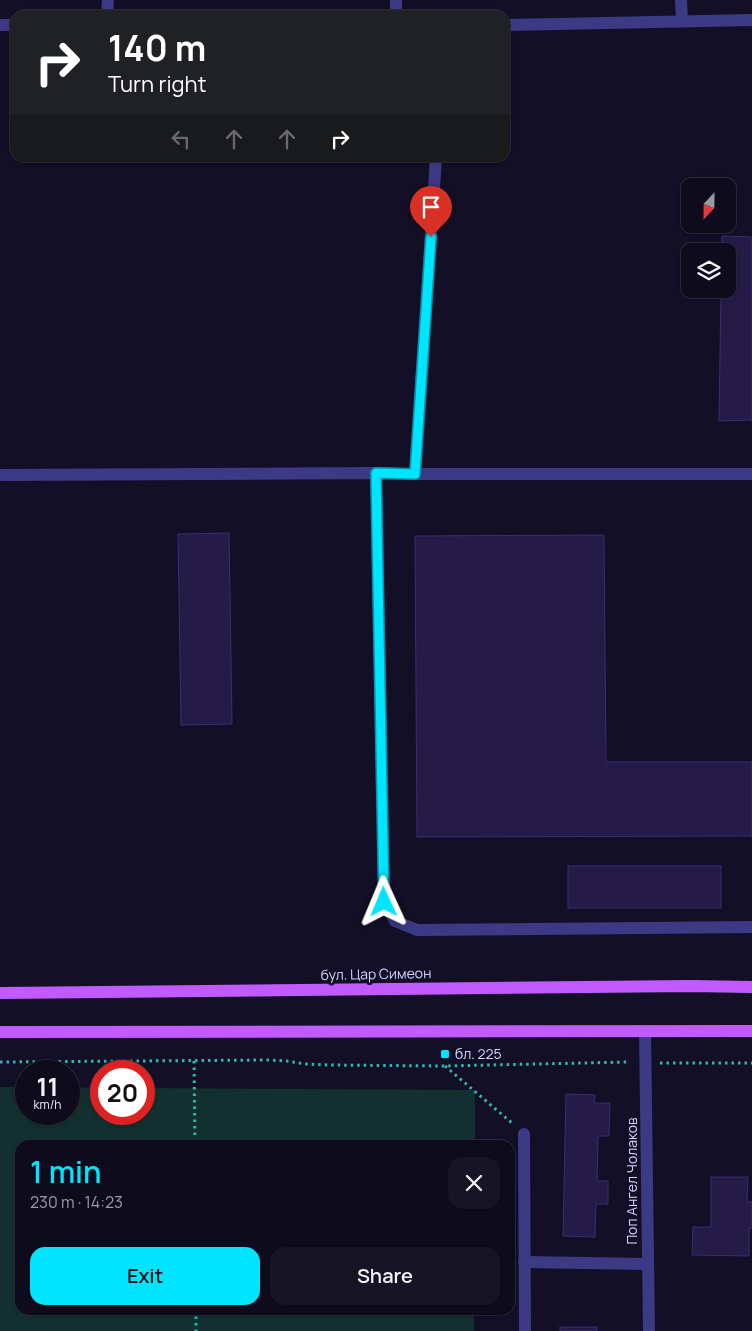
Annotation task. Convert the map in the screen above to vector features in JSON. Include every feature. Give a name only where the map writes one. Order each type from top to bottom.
[{"type":"main road","name":"бул. Цар Симеон","points":[[0,993],[752,987]]},
{"type":"main road","points":[[0,1032],[752,1031]]},
{"type":"street","points":[[681,0],[682,21]]},
{"type":"street","points":[[510,25],[752,20]]},
{"type":"street","points":[[415,474],[436,162]]},
{"type":"street","points":[[376,473],[384,902],[395,921],[417,930],[752,927]]},
{"type":"street","points":[[0,475],[752,474]]},
{"type":"street","name":"Поп Ангел Чолаков","points":[[645,1031],[649,1331]]},
{"type":"street","points":[[524,1134],[525,1331]]},
{"type":"street","points":[[524,1262],[647,1264]]},
{"type":"path","points":[[0,1062],[268,1060],[321,1064],[444,1066],[623,1061]]},
{"type":"path","points":[[194,1061],[195,1140]]},
{"type":"path","points":[[671,1064],[752,1063]]},
{"type":"path","points":[[444,1066],[524,1134]]},
{"type":"path","points":[[196,1315],[196,1331]]},
{"type":"green space","points":[[0,1087],[15,1087],[15,1125],[80,1125],[80,1087],[90,1088],[90,1125],[155,1125],[155,1088],[475,1090],[475,1140],[15,1140],[15,1315],[474,1315],[474,1331],[0,1331]]},
{"type":"building","points":[[722,236],[752,237],[752,420],[719,421],[721,298],[736,298],[736,243],[722,243]]},
{"type":"building","points":[[229,533],[232,724],[181,725],[178,534]]},
{"type":"building","points":[[604,535],[606,762],[752,762],[752,836],[417,837],[415,536]]},
{"type":"building","points":[[568,866],[721,866],[721,908],[568,908]]},
{"type":"building","points":[[566,1094],[595,1095],[594,1103],[610,1103],[609,1136],[598,1136],[597,1181],[608,1181],[608,1204],[596,1204],[595,1237],[563,1236]]},
{"type":"building","points":[[711,1177],[748,1177],[747,1202],[752,1202],[752,1228],[749,1228],[749,1256],[692,1255],[693,1227],[711,1227]]},
{"type":"building","points":[[560,1327],[597,1327],[597,1331],[560,1331]]},
{"type":"place","name":"бл. 225","points":[[445,1054]]},
{"type":"route","points":[[384,902],[376,473],[415,474],[431,237]]}]
